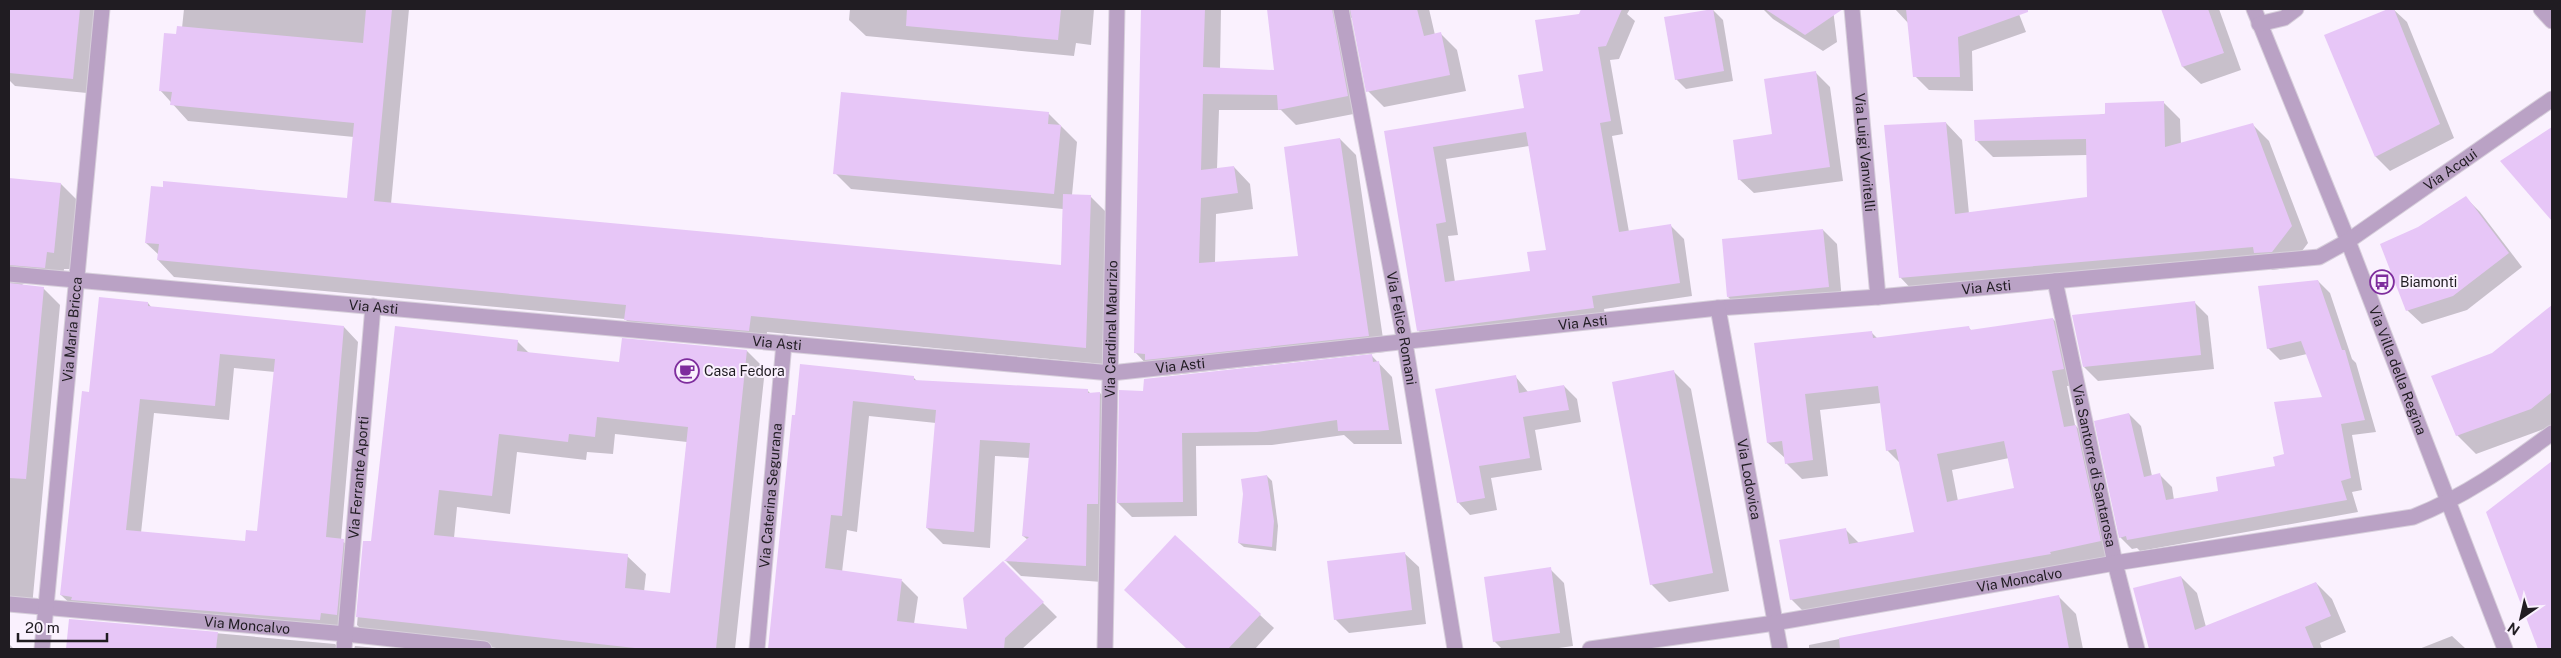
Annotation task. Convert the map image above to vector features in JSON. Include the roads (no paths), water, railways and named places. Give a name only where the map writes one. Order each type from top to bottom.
[{"type":"street","name":"Via Maria Bricca","points":[[42,649],[102,9]]},
{"type":"street","name":"Via Cardinal Maurizio","points":[[1105,649],[1117,9]]},
{"type":"street","name":"Via Felice Romani","points":[[1341,9],[1405,343],[1455,649]]},
{"type":"street","name":"Via Luigi Vanvitelli","points":[[1852,9],[1878,297]]},
{"type":"street","name":"Via Villa della Regina","points":[[2254,9],[2348,241],[2505,649]]},
{"type":"street","points":[[2260,24],[2284,18],[2296,9]]},
{"type":"street","points":[[2541,9],[2552,21]]},
{"type":"street","name":"Via Acqui","points":[[2348,241],[2552,99]]},
{"type":"street","name":"Via Asti","points":[[9,274],[1111,373],[1718,308],[1878,297],[2319,256],[2348,241]]},
{"type":"street","name":"Via Santorre di Santarosa","points":[[2055,281],[2115,563],[2137,649]]},
{"type":"street","name":"Via Ferrante Aporti","points":[[344,649],[373,306]]},
{"type":"street","name":"Via Lodovica","points":[[1718,308],[1780,649]]},
{"type":"street","name":"Via Caterina Segurana","points":[[757,649],[784,344]]},
{"type":"street","name":"Via Moncalvo","points":[[1590,649],[1775,623],[2115,563],[2413,517],[2448,504],[2485,482],[2552,434]]},
{"type":"street","name":"Via Moncalvo","points":[[9,604],[346,634],[484,649]]},
{"type":"place","name":"Biamonti","points":[[2382,282]]},
{"type":"place","name":"Casa Fedora","points":[[687,371]]}]
